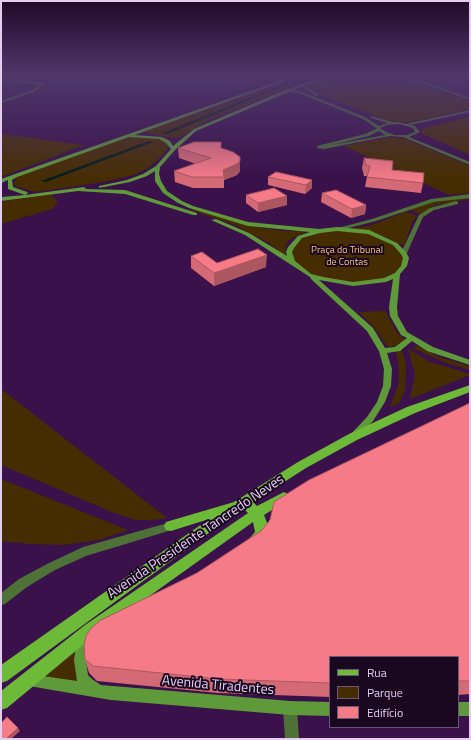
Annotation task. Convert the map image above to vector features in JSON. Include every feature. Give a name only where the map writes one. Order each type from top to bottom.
[{"type":"main road","points":[[1,181],[199,111]]},
{"type":"main road","points":[[1,199],[80,190],[128,181],[145,175],[158,166],[173,149],[195,130],[240,111]]},
{"type":"main road","points":[[120,138],[136,136],[160,138],[168,142],[173,149]]},
{"type":"main road","points":[[158,166],[158,181],[165,192],[191,207],[248,224],[319,231]]},
{"type":"main road","points":[[15,176],[10,180],[10,188],[20,192],[38,194]]},
{"type":"main road","points":[[80,190],[125,192],[185,210],[239,229],[292,262],[309,275],[370,330],[384,351],[388,369],[387,386],[381,402],[370,419],[353,437]]},
{"type":"main road","points":[[185,210],[191,207]]},
{"type":"main road","points":[[292,262],[289,252],[295,241],[308,234],[319,231],[338,229],[358,230],[377,235],[395,244],[404,253],[405,262],[397,274],[392,307],[394,316],[401,330],[411,339],[446,356],[470,363]]},
{"type":"main road","points":[[309,275],[327,281],[353,284],[386,280],[397,274]]},
{"type":"main road","points":[[384,351],[397,349],[411,339]]},
{"type":"main road","name":"Avenida Presidente Tancredo Neves","points":[[1,675],[61,630],[243,502],[302,465],[353,437],[411,410],[470,388]]},
{"type":"main road","name":"Avenida Presidente Tancredo Neves","points":[[1,702],[90,630],[257,514],[292,493]]},
{"type":"main road","points":[[171,526],[243,502],[257,514],[262,528],[261,534],[254,541],[240,549]]},
{"type":"main road","points":[[102,692],[87,684],[82,678],[80,660],[82,646],[90,630],[123,617],[172,589]]},
{"type":"main road","name":"Avenida Tiradentes","points":[[27,680],[102,692],[290,708],[329,709]]},
{"type":"main road","points":[[459,709],[470,709]]},
{"type":"street","points":[[345,111],[364,118],[389,135]]},
{"type":"street","points":[[355,111],[392,123],[405,124],[419,123],[470,111]]},
{"type":"street","points":[[401,136],[418,133],[470,114]]},
{"type":"street","points":[[392,123],[378,128],[367,135],[319,147],[324,148],[389,135],[401,136],[412,139],[470,164]]},
{"type":"street","points":[[405,124],[418,133]]},
{"type":"street","points":[[427,140],[470,159]]},
{"type":"street","points":[[338,229],[374,220],[433,200],[470,196]]},
{"type":"street","points":[[404,253],[421,216],[432,209],[444,205],[470,201]]},
{"type":"street","points":[[1,600],[28,580],[83,552],[171,526]]},
{"type":"street","points":[[290,708],[292,739]]},
{"type":"green space","points":[[205,111],[232,111],[209,120],[180,137],[173,138],[148,133],[146,131]]},
{"type":"green space","points":[[362,111],[463,111],[411,122],[399,122],[384,119]]},
{"type":"green space","points":[[470,117],[470,155],[421,133],[424,128]]},
{"type":"green space","points":[[1,134],[84,145],[1,177]]},
{"type":"green space","points":[[141,136],[157,138],[169,144],[164,154],[148,168],[134,175],[103,182],[36,192],[15,186],[14,183],[17,176],[122,138]]},
{"type":"green space","points":[[391,137],[406,139],[470,166],[470,193],[449,195],[344,146]]},
{"type":"green space","points":[[50,194],[58,202],[52,209],[1,224],[1,202]]},
{"type":"green space","points":[[470,197],[470,199],[436,205],[421,214],[410,210],[429,203]]},
{"type":"green space","points":[[193,209],[249,226],[283,231],[307,231],[289,240],[286,245],[285,256],[269,243],[235,225],[191,210]]},
{"type":"green space","name":"Praça do Tribunal de Contas","points":[[406,212],[417,216],[412,222],[404,246],[376,233],[359,230],[395,244],[406,258],[397,274],[391,277],[353,284],[309,275],[294,264],[291,247],[307,234],[369,226]]},
{"type":"green space","points":[[385,311],[398,334],[406,340],[399,346],[388,347],[372,325],[359,312]]},
{"type":"green space","points":[[418,346],[439,357],[470,366],[470,370],[446,363],[412,348]]},
{"type":"green space","points":[[408,349],[430,362],[470,375],[410,399],[415,374]]},
{"type":"green space","points":[[402,350],[406,366],[405,390],[399,403],[390,407],[399,383],[399,367],[396,352]]},
{"type":"green space","points":[[1,389],[167,518],[135,520],[112,512],[1,465]]},
{"type":"green space","points":[[1,479],[128,530],[99,540],[63,545],[1,541]]},
{"type":"green space","points":[[75,648],[78,681],[42,678]]},
{"type":"building","points":[[194,142],[221,142],[221,148],[233,152],[240,157],[240,161],[237,164],[223,170],[224,177],[192,177],[174,171],[211,158],[178,148]]},
{"type":"building","points":[[364,158],[393,161],[392,170],[424,173],[423,183],[367,177],[370,166],[366,165]]},
{"type":"building","points":[[276,172],[312,180],[306,185],[268,177]]},
{"type":"building","points":[[274,188],[287,196],[258,203],[246,195]]},
{"type":"building","points":[[336,190],[366,205],[352,209],[322,193]]},
{"type":"building","points":[[258,249],[267,255],[214,273],[191,256],[202,252],[217,263]]},
{"type":"building","points":[[470,403],[470,681],[459,681],[459,656],[329,656],[329,683],[218,679],[93,666],[85,659],[84,646],[86,636],[91,628],[101,620],[197,573],[261,531],[270,520],[274,502],[309,480]]},
{"type":"building","points":[[7,717],[18,728],[6,739],[1,739],[1,723]]},
{"type":"waterway","points":[[165,133],[221,111]]},
{"type":"waterway","points":[[44,181],[151,142]]}]
